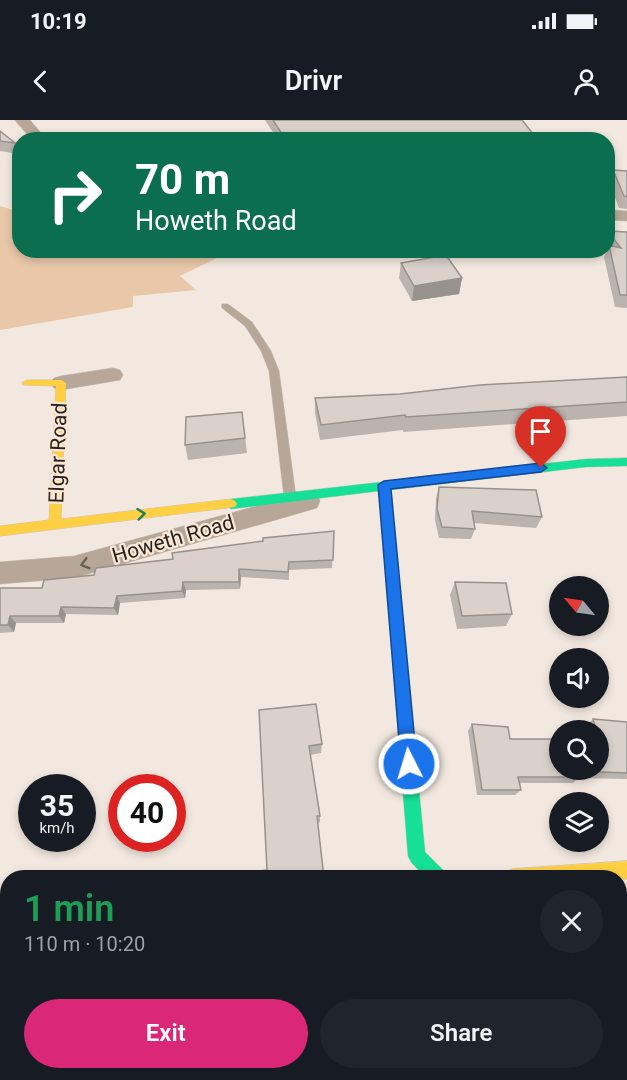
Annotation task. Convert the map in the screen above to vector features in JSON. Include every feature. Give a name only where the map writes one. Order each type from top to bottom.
[{"type":"street","points":[[22,120],[33,132]]},
{"type":"street","name":"Elgar Road","points":[[27,383],[61,383],[113,375]]},
{"type":"street","name":"Elgar Road","points":[[55,523],[61,383]]},
{"type":"street","name":"Howeth Road","points":[[0,531],[384,485],[586,463],[627,462]]},
{"type":"street","points":[[384,485],[417,856],[431,870]]},
{"type":"street","name":"Howeth Road","points":[[0,573],[74,567],[343,490]]},
{"type":"lane","points":[[225,306],[249,324],[266,351],[274,371],[290,497]]},
{"type":"shaded area","points":[[0,206],[12,210],[12,258],[217,258],[180,276],[196,290],[133,296],[133,307],[0,330]]},
{"type":"building","points":[[273,120],[522,120],[532,132],[281,132]]},
{"type":"building","points":[[0,131],[12,143],[0,141]]},
{"type":"building","points":[[615,170],[627,171],[627,197],[624,196]]},
{"type":"building","points":[[615,231],[627,232],[627,295],[620,295],[612,258],[615,258],[615,246],[621,248],[615,241]]},
{"type":"building","points":[[429,258],[448,258],[462,278],[414,286],[401,263]]},
{"type":"building","points":[[627,377],[627,402],[406,417],[405,415],[321,425],[315,398],[400,394],[480,385]]},
{"type":"building","points":[[242,412],[245,438],[185,445],[186,417]]},
{"type":"building","points":[[439,487],[536,490],[542,517],[472,511],[475,529],[442,527],[437,509]]},
{"type":"building","points":[[334,531],[333,560],[289,562],[288,572],[239,569],[239,582],[183,582],[182,591],[117,596],[114,608],[61,607],[59,616],[10,616],[8,625],[0,625],[0,588],[42,588],[44,580],[94,575],[96,568],[173,559],[172,553],[263,541],[263,538]]},
{"type":"building","points":[[455,582],[506,583],[512,614],[462,616]]},
{"type":"building","points":[[316,704],[322,744],[309,746],[320,816],[317,816],[323,870],[267,870],[259,710]]},
{"type":"building","points":[[609,720],[627,722],[627,773],[609,772]]},
{"type":"building","points":[[472,724],[508,727],[510,739],[549,739],[549,777],[518,777],[521,790],[482,790]]},
{"type":"traffic: fast","points":[[231,504],[586,463],[627,462]]},
{"type":"traffic: fast","points":[[384,485],[417,856],[431,870]]},
{"type":"traffic: slow","points":[[27,383],[61,383],[55,523]]},
{"type":"traffic: slow","points":[[0,531],[231,504]]},
{"type":"route","points":[[409,764],[384,485],[541,468]]}]
